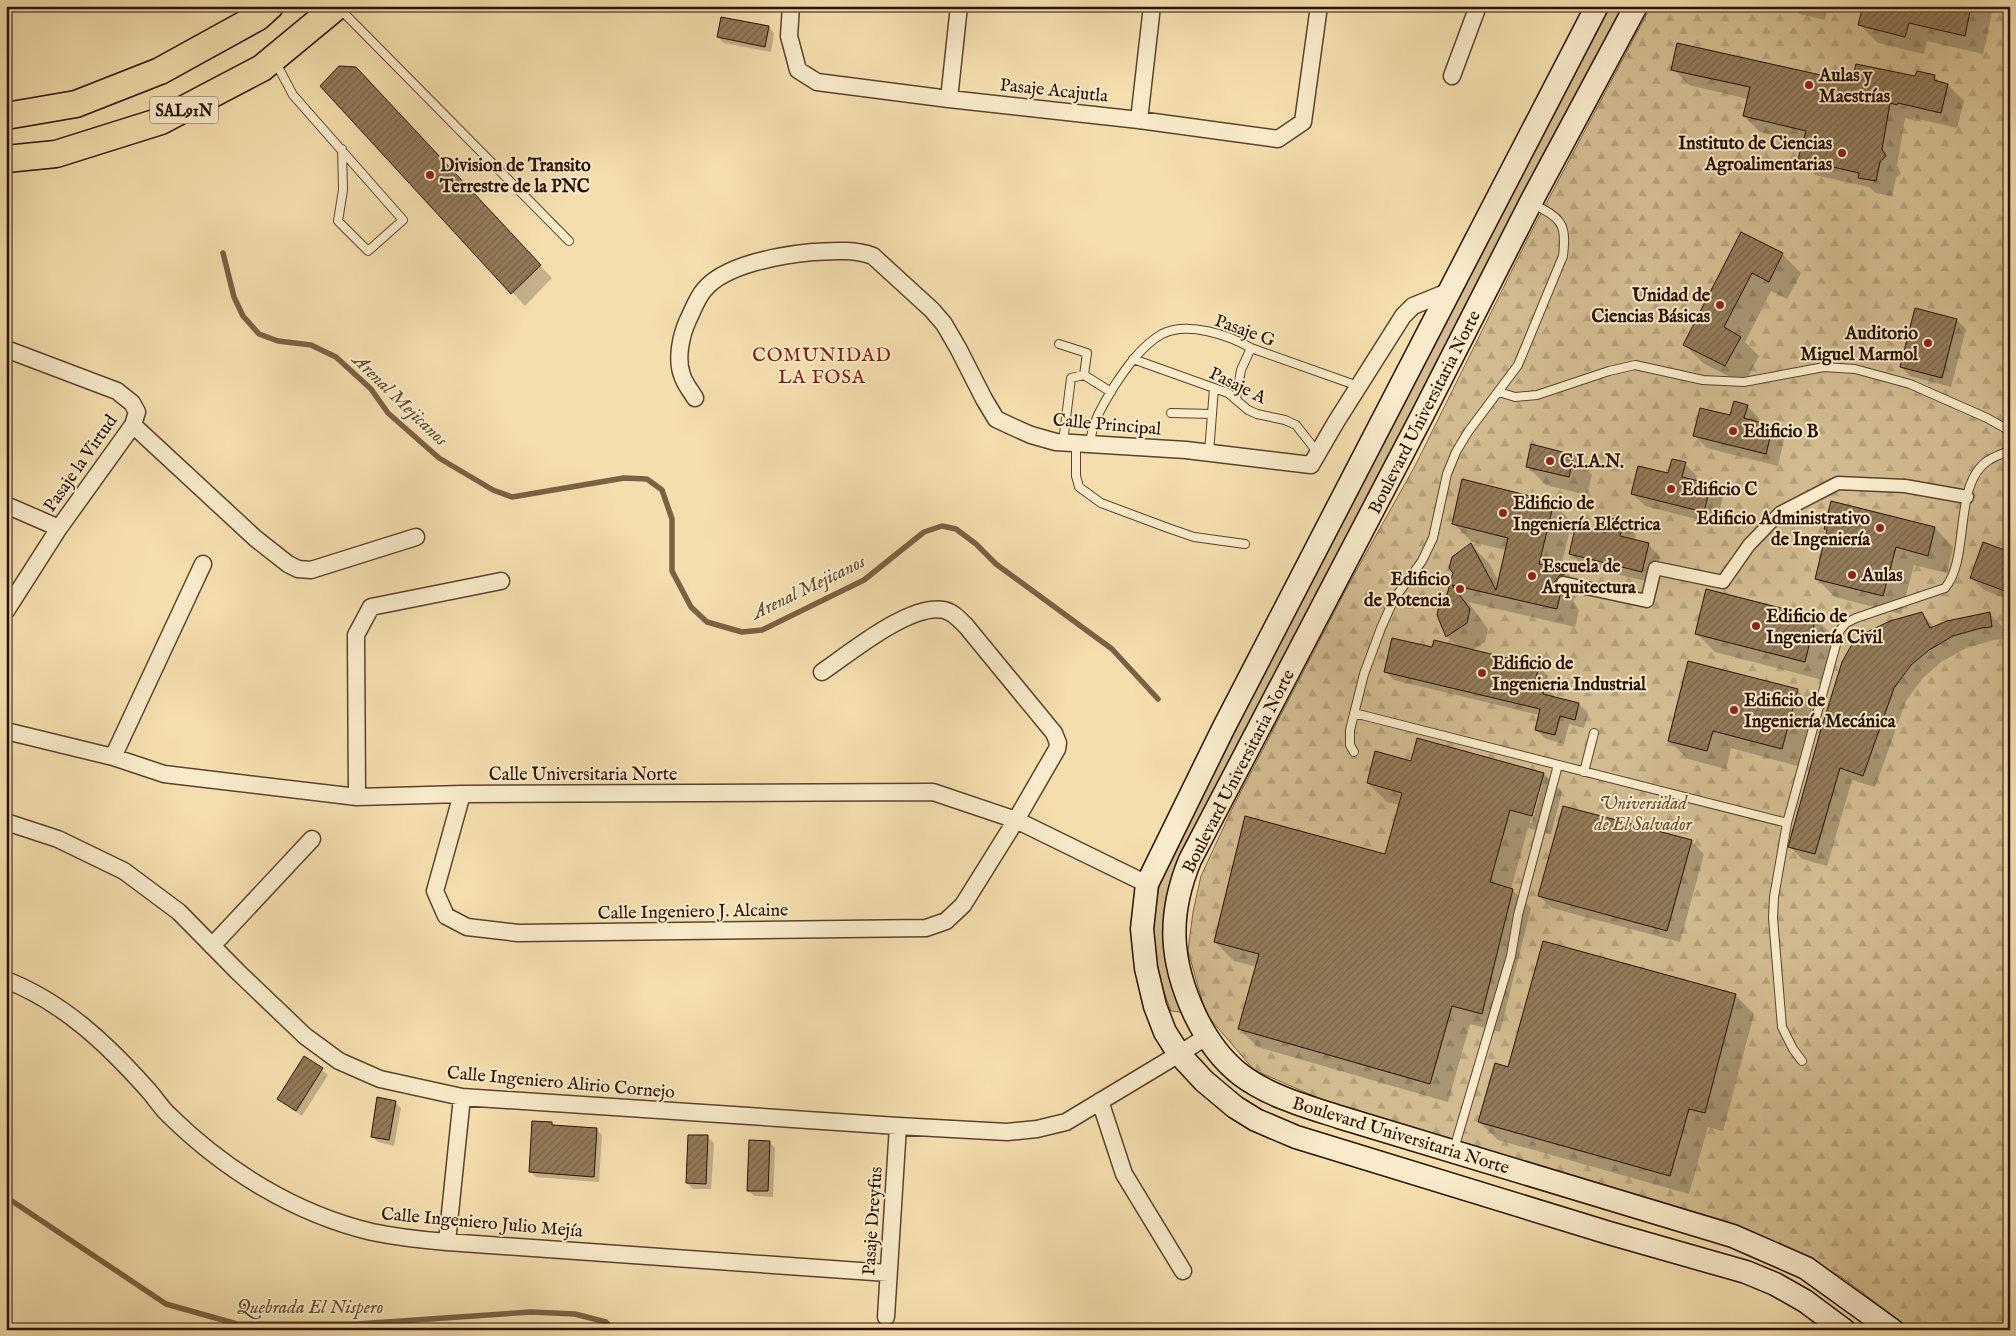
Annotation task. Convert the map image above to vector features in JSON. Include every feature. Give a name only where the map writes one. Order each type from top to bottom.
[{"type":"main road","name":"SAL91N","points":[[6,116],[76,104],[160,71],[258,17],[270,6]]},
{"type":"main road","name":"SAL91N","points":[[6,159],[56,154],[161,121],[262,68],[337,6]]},
{"type":"main road","name":"Boulevard Universitaria Norte","points":[[1597,6],[1223,728],[1147,884],[1142,929],[1146,968],[1155,1006],[1165,1032],[1179,1054],[1204,1081],[1235,1107],[1256,1120],[1296,1137],[1609,1233],[1746,1272],[1775,1284],[1804,1301],[1844,1330]]},
{"type":"main road","name":"Boulevard Universitaria Norte","points":[[1636,6],[1531,202],[1199,842],[1180,883],[1174,919],[1176,962],[1188,999],[1206,1037],[1231,1067],[1248,1080],[1275,1094],[1339,1117],[1733,1236],[1806,1268],[1892,1330]]},
{"type":"street","name":"Pasaje Acajutla","points":[[790,6],[789,36],[798,70],[817,82],[948,99],[1139,120],[1278,139],[1303,122],[1319,6]]},
{"type":"street","points":[[948,99],[960,6]]},
{"type":"street","points":[[1139,120],[1152,6]]},
{"type":"street","points":[[1452,76],[1478,6]]},
{"type":"street","name":"Calle Principal","points":[[695,398],[682,376],[679,359],[684,328],[705,289],[726,274],[746,265],[786,254],[835,250],[865,253],[873,256],[932,310],[944,324],[996,419],[1031,435],[1076,443],[1209,453],[1312,466],[1358,386],[1403,316],[1413,306],[1450,291]]},
{"type":"street","name":"Pasaje la Virtud","points":[[6,349],[117,391],[132,403],[137,412],[132,425],[59,528],[6,611]]},
{"type":"street","points":[[132,425],[255,538],[298,569],[311,570],[416,537]]},
{"type":"street","points":[[1563,583],[1647,601],[1655,568],[1723,582],[1749,545],[1780,512],[1838,483],[1905,486],[1966,497]]},
{"type":"street","points":[[6,505],[59,528]]},
{"type":"street","points":[[113,757],[203,564]]},
{"type":"street","points":[[356,797],[356,635],[371,607],[501,581]]},
{"type":"street","name":"Calle Ingeniero J. Alcaine","points":[[462,794],[435,891],[446,916],[467,927],[518,933],[926,928],[946,921],[963,905],[1016,820],[1057,749],[1058,743],[1054,733],[966,626],[953,613],[943,610],[924,610],[902,618],[822,672]]},
{"type":"street","name":"Calle Universitaria Norte","points":[[6,731],[113,757],[164,774],[356,797],[462,794],[933,792],[1016,820],[1147,884]]},
{"type":"street","name":"Calle Ingeniero Alirio Cornejo","points":[[6,822],[58,839],[124,871],[180,912],[212,946],[305,1036],[339,1061],[380,1079],[462,1097],[1007,1132],[1036,1129],[1066,1122],[1206,1037]]},
{"type":"street","points":[[212,946],[312,839]]},
{"type":"street","name":"Calle Ingeniero Julio Mejía","points":[[6,980],[40,996],[86,1028],[149,1091],[169,1116],[211,1154],[236,1171],[308,1211],[345,1224],[389,1236],[447,1242],[888,1273]]},
{"type":"street","points":[[447,1242],[462,1097]]},
{"type":"street","points":[[1100,1101],[1124,1174],[1183,1271]]},
{"type":"street","name":"Pasaje Dreyfus","points":[[886,1318],[898,1126]]},
{"type":"lane","points":[[337,6],[569,241]]},
{"type":"lane","points":[[274,58],[293,95],[342,149],[403,220],[368,251],[338,221],[343,190],[342,149]]},
{"type":"lane","points":[[1354,752],[1350,744],[1350,730],[1364,674],[1381,628],[1394,599],[1422,561],[1433,538],[1447,474],[1468,432],[1518,365],[1563,256],[1565,238],[1562,224],[1552,214],[1531,202]]},
{"type":"lane","name":"Pasaje G","points":[[1076,443],[1091,432],[1097,412],[1138,352],[1162,334],[1174,330],[1213,332],[1251,348],[1358,386]]},
{"type":"lane","points":[[1059,344],[1087,353],[1084,375]]},
{"type":"lane","points":[[1236,399],[1241,370],[1251,348]]},
{"type":"lane","name":"Pasaje A","points":[[1133,359],[1228,393],[1248,410],[1296,425],[1318,454]]},
{"type":"lane","points":[[1499,392],[1515,397],[1536,395],[1609,371],[1635,365],[1703,380],[1744,382],[1824,367],[1855,369],[1910,384],[1982,416],[2010,431]]},
{"type":"lane","points":[[1111,392],[1084,375],[1071,378],[1076,443],[1076,476],[1079,487],[1100,503],[1194,536],[1244,544]]},
{"type":"lane","points":[[1209,453],[1214,388]]},
{"type":"lane","points":[[1172,413],[1212,414]]},
{"type":"lane","points":[[1802,1061],[1793,1049],[1782,1027],[1773,918],[1774,897],[1788,824],[1840,630],[1846,623],[1856,618],[1945,588],[1955,572],[1966,497],[1976,473],[1987,461],[2010,450]]},
{"type":"lane","points":[[1354,713],[1788,824]]},
{"type":"lane","points":[[1584,772],[1594,733]]},
{"type":"lane","points":[[1453,1152],[1511,956],[1518,915],[1558,765]]},
{"type":"green space","points":[[1608,6],[1624,6],[1183,858],[1184,1009],[1180,1012],[1171,1011],[1158,972],[1153,936],[1156,901],[1167,861]]},
{"type":"green space","name":"Universidad de El Salvador","points":[[1651,6],[2010,6],[2010,1330],[1912,1330],[1840,1276],[1722,1220],[1332,1104],[1254,1070],[1206,1014],[1188,951],[1193,912],[1201,876],[1233,807],[1351,580],[1415,466],[1529,236]]},
{"type":"building","points":[[1863,6],[1971,6],[1965,36],[1909,23],[1905,37],[1858,25]]},
{"type":"building","points":[[721,17],[769,26],[765,47],[717,37]]},
{"type":"building","points":[[1677,43],[1852,82],[1856,64],[1915,76],[1917,71],[1935,75],[1934,80],[1948,84],[1941,113],[1898,103],[1897,105],[1890,103],[1882,149],[1886,156],[1880,162],[1876,181],[1858,178],[1859,173],[1798,159],[1806,131],[1743,116],[1750,87],[1671,70]]},
{"type":"building","name":"Division de Transito Terrestre de la PNC","points":[[339,66],[356,67],[541,265],[511,294],[320,86]]},
{"type":"building","name":"Unidad de Ciencias Básicas","points":[[1741,232],[1783,253],[1769,282],[1752,273],[1724,327],[1741,337],[1725,366],[1683,345]]},
{"type":"building","name":"Auditorio Miguel Marmol","points":[[1915,308],[1957,319],[1942,378],[1900,367]]},
{"type":"building","name":"Edificio B","points":[[1734,401],[1748,405],[1744,418],[1773,426],[1766,454],[1693,436],[1700,408],[1730,415]]},
{"type":"building","name":"C.I.A.N.","points":[[1531,444],[1574,455],[1569,477],[1526,467]]},
{"type":"building","name":"Edificio C","points":[[1672,459],[1686,462],[1682,477],[1711,484],[1704,512],[1631,494],[1638,466],[1668,473]]},
{"type":"building","points":[[1462,479],[1554,502],[1539,564],[1566,570],[1564,575],[1560,575],[1555,581],[1555,586],[1561,591],[1557,609],[1452,585],[1470,609],[1467,623],[1446,637],[1437,615],[1440,601],[1446,598],[1453,573],[1449,568],[1452,557],[1471,543],[1496,590],[1508,538],[1452,524]]},
{"type":"building","points":[[1831,501],[1935,527],[1928,556],[1896,547],[1883,596],[1815,579],[1827,530],[1824,529]]},
{"type":"building","points":[[1610,518],[1624,522],[1620,536],[1649,543],[1642,572],[1569,554],[1576,525],[1606,533]]},
{"type":"building","points":[[1983,542],[2010,552],[2010,593],[1970,578]]},
{"type":"building","name":"Edificio de Ingeniería Civil","points":[[1706,589],[1816,617],[1805,662],[1695,634]]},
{"type":"building","points":[[1922,612],[1930,628],[1947,621],[1990,612],[1992,627],[1953,636],[1929,650],[1911,665],[1894,688],[1863,776],[1840,768],[1815,854],[1788,847],[1842,662],[1851,646],[1863,634],[1890,621]]},
{"type":"building","name":"Edificio de Ingenieria Industrial","points":[[1392,638],[1432,647],[1434,640],[1539,666],[1535,682],[1545,684],[1543,694],[1579,703],[1575,720],[1560,716],[1555,735],[1535,730],[1540,709],[1384,672]]},
{"type":"building","name":"Edificio de Ingeniería Mecánica","points":[[1688,661],[1798,689],[1782,749],[1713,731],[1707,751],[1668,741]]},
{"type":"building","points":[[1417,738],[1544,773],[1532,816],[1510,810],[1490,882],[1513,889],[1482,1014],[1452,1006],[1430,1084],[1238,1029],[1259,954],[1214,942],[1245,816],[1385,854],[1402,793],[1367,783],[1375,751],[1411,761]]},
{"type":"building","points":[[1563,806],[1692,840],[1667,931],[1538,896]]},
{"type":"building","points":[[1543,941],[1736,994],[1705,1113],[1689,1109],[1670,1176],[1478,1122],[1495,1063],[1508,1067]]},
{"type":"building","points":[[304,1056],[323,1068],[296,1111],[277,1099]]},
{"type":"building","points":[[377,1097],[396,1101],[389,1140],[371,1137]]},
{"type":"building","points":[[532,1121],[552,1122],[552,1125],[597,1128],[594,1177],[529,1172]]},
{"type":"building","points":[[688,1135],[708,1135],[706,1184],[686,1183]]},
{"type":"building","points":[[749,1140],[770,1141],[768,1191],[747,1191]]},
{"type":"waterway","name":"Arenal Mejicanos","points":[[223,253],[234,297],[243,316],[259,334],[278,341],[311,345],[336,357],[371,389],[388,413],[439,458],[493,490],[512,497],[624,478],[647,479],[662,490],[672,519],[672,571],[691,607],[707,622],[742,632],[762,630],[864,580],[924,532],[942,526],[956,529],[976,544],[996,564],[1112,649],[1158,699]]},
{"type":"waterway","name":"Quebrada El Nispero","points":[[6,1197],[166,1304],[237,1324],[357,1324],[531,1312],[575,1314],[606,1322],[613,1330]]},
{"type":"place","name":"Aulas y Maestrías","points":[[1809,85]]},
{"type":"place","name":"Instituto de Ciencias Agroalimentarias","points":[[1842,153]]},
{"type":"place","name":"Division de Transito Terrestre de la PNC","points":[[430,175]]},
{"type":"place","name":"Unidad de Ciencias Básicas","points":[[1720,305]]},
{"type":"place","name":"Auditorio Miguel Marmol","points":[[1928,343]]},
{"type":"place","name":"Edificio B","points":[[1733,431]]},
{"type":"place","name":"C.I.A.N.","points":[[1550,461]]},
{"type":"place","name":"Edificio C","points":[[1671,489]]},
{"type":"place","name":"Edificio de Ingeniería Eléctrica","points":[[1503,513]]},
{"type":"place","name":"Edificio Administrativo de Ingeniería","points":[[1880,528]]},
{"type":"place","name":"Aulas","points":[[1852,575]]},
{"type":"place","name":"Escuela de Arquitectura","points":[[1532,576]]},
{"type":"place","name":"Edificio de Potencia","points":[[1460,589]]},
{"type":"place","name":"Edificio de Ingeniería Civil","points":[[1756,626]]},
{"type":"place","name":"Edificio de Ingenieria Industrial","points":[[1482,673]]},
{"type":"place","name":"Edificio de Ingeniería Mecánica","points":[[1734,710]]},
{"type":"district","name":"COMUNIDAD LA FOSA","points":[[822,365]]}]
